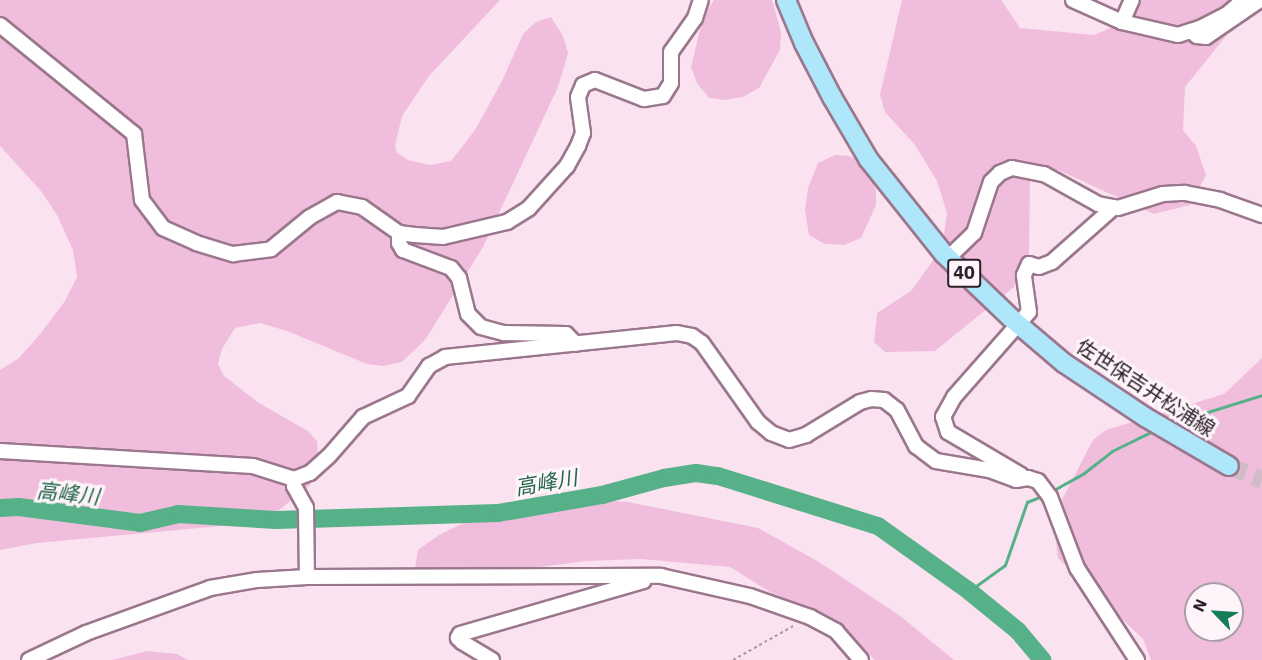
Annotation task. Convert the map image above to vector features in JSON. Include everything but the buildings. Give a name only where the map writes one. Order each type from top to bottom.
[{"type":"main road","name":"佐世保吉井松浦線","points":[[786,0],[804,43],[832,97],[869,160],[889,188],[948,258],[1064,363],[1109,395],[1229,466]]},
{"type":"street","points":[[0,25],[134,134],[142,200],[163,228],[196,243],[233,254],[271,249],[310,217],[337,202],[362,207],[399,233],[443,237],[507,222],[529,208],[567,166],[583,133],[578,98],[583,85],[595,80],[644,99],[663,96],[671,83],[671,52],[695,18],[701,0]]},
{"type":"street","points":[[1073,0],[1122,22],[1178,35],[1226,15],[1243,0]]},
{"type":"street","points":[[1122,22],[1132,0]]},
{"type":"street","points":[[1191,31],[1197,36],[1206,37],[1260,0]]},
{"type":"street","points":[[948,258],[974,233],[991,182],[1000,173],[1012,168],[1044,174],[1098,204],[1114,207],[1163,194],[1185,193],[1220,200],[1262,215]]},
{"type":"street","points":[[1114,207],[1052,262],[1039,267],[1029,264],[1024,275],[1029,312],[1020,325],[954,397],[943,417],[948,432],[1038,482],[1047,492],[1077,568],[1137,660]]},
{"type":"street","points":[[399,233],[399,243],[403,250],[451,268],[459,278],[468,314],[481,327],[504,333],[566,334],[576,344]]},
{"type":"street","points":[[0,451],[253,466],[294,479],[310,473],[329,456],[363,417],[408,396],[429,366],[446,357],[677,333],[692,336],[702,343],[758,422],[771,433],[789,440],[806,435],[860,402],[871,399],[884,400],[897,410],[916,446],[936,461],[989,470],[1016,480],[1028,478]]},
{"type":"street","points":[[294,479],[294,486],[306,508],[307,577]]},
{"type":"street","points":[[492,660],[462,642],[458,638],[460,634],[661,576]]},
{"type":"street","points":[[29,660],[86,633],[210,588],[257,580],[307,577],[661,576],[750,596],[810,617],[836,631],[861,660]]},
{"type":"path","points":[[733,660],[810,617]]},
{"type":"shaded area","points":[[0,0],[500,0],[429,76],[402,116],[395,146],[397,153],[408,160],[430,165],[451,161],[475,130],[502,81],[523,34],[536,22],[551,17],[563,36],[568,53],[558,87],[483,247],[425,340],[402,362],[383,366],[367,364],[287,331],[260,323],[235,328],[222,349],[218,364],[224,376],[259,403],[308,431],[317,441],[319,466],[310,485],[279,510],[242,524],[37,543],[0,550],[0,370],[19,358],[41,333],[65,301],[77,277],[73,250],[57,215],[41,191],[0,146]]},
{"type":"shaded area","points":[[714,0],[772,0],[781,32],[780,50],[759,88],[743,97],[725,100],[709,98],[697,83],[691,67],[703,17]]},
{"type":"shaded area","points":[[902,0],[1001,0],[1020,28],[1094,35],[1115,26],[1135,0],[1255,0],[1185,87],[1183,130],[1196,146],[1206,175],[1190,205],[1154,214],[1058,170],[1040,170],[1030,177],[1029,258],[1014,287],[935,351],[885,352],[874,342],[877,313],[911,291],[942,248],[947,213],[937,181],[915,145],[885,112],[880,95]]},
{"type":"shaded area","points":[[835,155],[849,156],[861,161],[870,173],[876,190],[876,205],[861,238],[844,245],[825,244],[809,235],[805,210],[808,188],[818,163]]},
{"type":"shaded area","points":[[1262,358],[1262,660],[1151,660],[1143,639],[1058,558],[1053,517],[1093,440],[1106,430],[1224,394]]},
{"type":"shaded area","points":[[542,496],[628,502],[758,528],[819,562],[899,615],[954,660],[875,660],[834,620],[770,592],[730,567],[641,559],[587,561],[493,573],[431,577],[415,567],[418,550],[439,535],[500,505]]},
{"type":"shaded area","points":[[147,651],[177,654],[188,660],[112,660]]},
{"type":"waterway","points":[[1169,424],[1262,395]]},
{"type":"waterway","points":[[1050,492],[1084,473],[1112,451],[1155,430]]},
{"type":"waterway","name":"高峰川","points":[[0,508],[19,507],[140,523],[178,514],[276,520],[498,513],[602,495],[664,478],[696,473],[718,476],[878,526],[969,591],[1018,631],[1042,660]]},
{"type":"waterway","points":[[969,591],[1005,565],[1027,502],[1044,495]]},
{"type":"tunnel","points":[[1229,466],[1262,480]]}]
